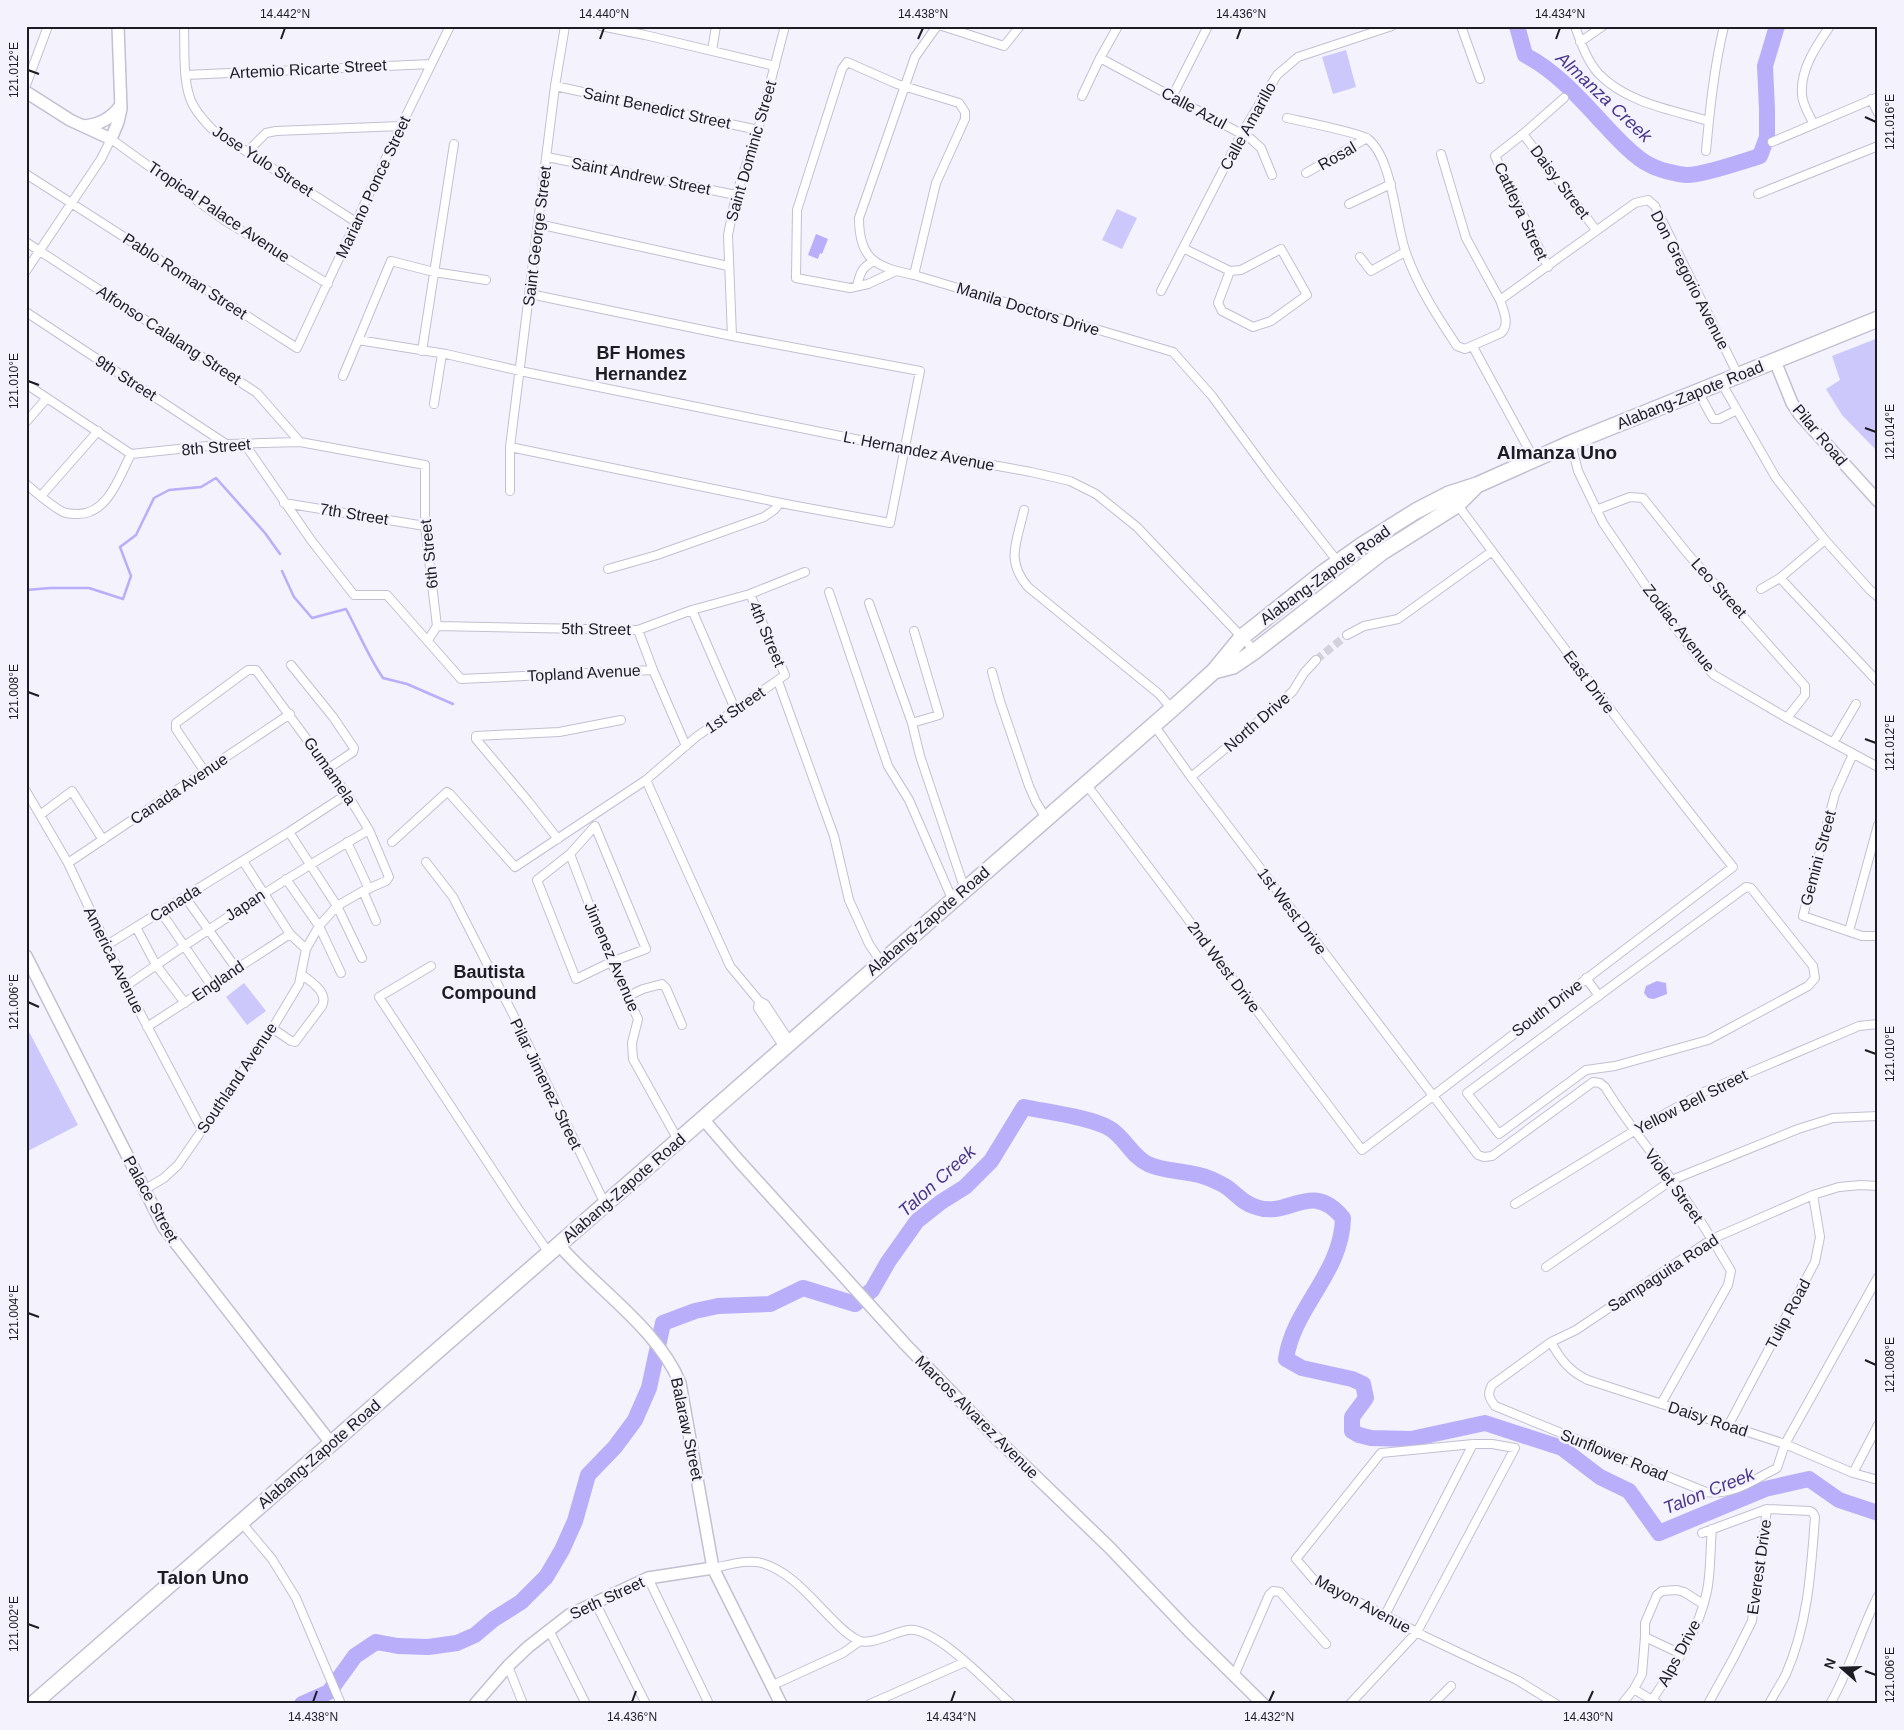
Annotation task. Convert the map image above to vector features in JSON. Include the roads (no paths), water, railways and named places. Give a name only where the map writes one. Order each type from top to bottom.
[{"type":"highway","name":"Alabang-Zapote Road","points":[[1214,671],[1232,666],[1255,651],[1381,553],[1453,500],[1477,486],[1571,443],[1878,319]]},
{"type":"highway","name":"Alabang-Zapote Road","points":[[33,1704],[1154,725],[1214,671],[1242,637],[1338,562],[1400,520],[1453,500]]},
{"type":"street","points":[[26,85],[40,52],[48,26]]},
{"type":"street","points":[[26,271],[100,159],[118,122],[122,104],[118,26]]},
{"type":"street","name":"Jose Yulo Street","points":[[184,26],[188,93],[200,117],[212,130],[356,222]]},
{"type":"street","name":"Mariano Ponce Street","points":[[297,348],[450,26]]},
{"type":"street","name":"Saint George Street","points":[[510,491],[510,447],[555,86],[565,26]]},
{"type":"street","points":[[601,26],[776,66]]},
{"type":"street","points":[[645,35],[647,26]]},
{"type":"street","points":[[712,51],[716,26]]},
{"type":"street","name":"Saint Dominic Street","points":[[732,336],[728,235],[736,195],[758,130],[785,26]]},
{"type":"street","points":[[857,286],[860,272],[866,265],[874,261],[864,250],[859,234],[859,218],[915,57],[937,26]]},
{"type":"street","points":[[942,26],[1004,46],[1020,26]]},
{"type":"street","points":[[1082,96],[1118,26]]},
{"type":"street","points":[[1172,97],[1208,26]]},
{"type":"street","name":"Calle Amarillo","points":[[1161,291],[1242,134],[1277,75],[1298,57],[1392,26]]},
{"type":"street","points":[[1461,26],[1480,79]]},
{"type":"street","points":[[1575,26],[1589,60],[1600,74],[1626,95],[1708,121]]},
{"type":"street","points":[[1580,42],[1603,26]]},
{"type":"street","points":[[1706,151],[1716,58],[1724,26]]},
{"type":"street","points":[[1812,123],[1802,95],[1802,84],[1810,60],[1830,26]]},
{"type":"street","name":"Calle Azul","points":[[1100,58],[1242,134],[1261,148],[1272,175]]},
{"type":"street","points":[[896,271],[868,284],[850,288],[793,281],[796,210],[842,69],[847,62],[904,87],[959,103],[965,112],[965,119],[936,183],[914,275]]},
{"type":"street","name":"Artemio Ricarte Street","points":[[186,75],[431,64]]},
{"type":"street","name":"Saint Benedict Street","points":[[555,86],[758,130]]},
{"type":"street","points":[[26,92],[81,126],[111,138]]},
{"type":"street","name":"Daisy Street","points":[[1495,156],[1564,98]]},
{"type":"street","points":[[1772,142],[1812,123],[1875,98],[1878,113]]},
{"type":"street","points":[[81,126],[100,122],[113,114],[122,104]]},
{"type":"street","points":[[1287,118],[1367,138],[1377,151],[1391,184],[1405,252],[1422,291],[1457,346],[1465,350],[1505,330],[1506,324],[1500,300],[1466,238],[1441,154]]},
{"type":"street","points":[[247,152],[266,133],[276,131],[401,126]]},
{"type":"street","name":"Daisy Street","points":[[1523,134],[1596,230]]},
{"type":"street","name":"Tropical Palace Avenue","points":[[111,138],[224,220],[328,284]]},
{"type":"street","name":"Rosal","points":[[1306,173],[1367,138]]},
{"type":"street","points":[[422,351],[454,144]]},
{"type":"street","points":[[1758,194],[1878,146]]},
{"type":"street","name":"Cattleya Street","points":[[1495,156],[1548,267]]},
{"type":"street","name":"Saint Andrew Street","points":[[547,157],[736,195]]},
{"type":"street","name":"Pablo Roman Street","points":[[26,174],[297,348]]},
{"type":"street","points":[[1349,204],[1391,184]]},
{"type":"street","name":"Don Gregorio Avenue","points":[[1500,300],[1635,203],[1648,200],[1655,206],[1738,375]]},
{"type":"street","points":[[538,224],[728,266]]},
{"type":"street","name":"Alfonso Calalang Street","points":[[26,242],[257,393],[300,442]]},
{"type":"street","points":[[1183,248],[1230,271],[1241,270],[1281,248],[1307,295],[1271,321],[1253,327],[1222,311],[1218,303],[1230,271]]},
{"type":"street","points":[[1360,257],[1371,271],[1405,252]]},
{"type":"street","points":[[343,376],[391,261],[434,272],[486,280]]},
{"type":"street","name":"Manila Doctors Drive","points":[[874,261],[896,271],[1173,352],[1212,396],[1338,562]]},
{"type":"street","points":[[510,447],[780,503],[890,523],[920,371],[732,336],[530,294]]},
{"type":"street","name":"9th Street","points":[[26,312],[226,444]]},
{"type":"street","name":"L. Hernandez Avenue","points":[[358,340],[442,354],[520,372],[904,450],[1070,481],[1096,494],[1136,527],[1255,651]]},
{"type":"street","points":[[1473,347],[1534,459]]},
{"type":"street","points":[[434,404],[442,354]]},
{"type":"street","name":"Pilar Road","points":[[1775,361],[1792,403],[1800,415],[1878,501]]},
{"type":"street","points":[[1721,382],[1776,478],[1825,540],[1878,597]]},
{"type":"street","points":[[26,384],[131,454],[108,498],[102,506],[91,513],[65,513],[26,484]]},
{"type":"street","points":[[1698,392],[1714,420],[1737,410]]},
{"type":"street","points":[[26,422],[47,398]]},
{"type":"street","points":[[41,496],[98,431]]},
{"type":"street","name":"8th Street","points":[[131,454],[226,444],[300,442],[425,465]]},
{"type":"street","name":"Topland Avenue","points":[[244,443],[284,503],[354,595],[387,595],[461,679],[653,670],[686,746]]},
{"type":"street","name":"Zodiac Avenue","points":[[1571,443],[1578,471],[1596,510],[1667,617],[1714,675],[1729,686],[1878,767]]},
{"type":"street","name":"6th Street","points":[[425,465],[425,526],[437,626]]},
{"type":"street","name":"Leo Street","points":[[1596,510],[1630,497],[1643,498],[1687,553],[1804,686],[1806,692],[1787,718]]},
{"type":"street","name":"East Drive","points":[[1453,500],[1650,762],[1733,867]]},
{"type":"street","name":"7th Street","points":[[284,503],[425,526]]},
{"type":"street","points":[[608,569],[657,556],[755,520],[771,513],[780,503]]},
{"type":"street","points":[[1024,510],[1014,553],[1014,566],[1020,577],[1028,587],[1159,694],[1172,709]]},
{"type":"street","points":[[1762,589],[1780,578],[1825,540]]},
{"type":"street","points":[[1347,635],[1364,626],[1398,619],[1491,552]]},
{"type":"street","name":"5th Street","points":[[437,626],[638,630],[692,610],[750,594],[805,572]]},
{"type":"street","points":[[1780,578],[1878,682]]},
{"type":"street","points":[[829,592],[888,766],[909,800],[953,901]]},
{"type":"street","name":"4th Street","points":[[750,594],[785,675]]},
{"type":"street","points":[[869,603],[912,723],[920,756],[965,890]]},
{"type":"street","points":[[692,610],[735,709]]},
{"type":"street","points":[[428,640],[437,626]]},
{"type":"street","points":[[638,630],[653,670]]},
{"type":"street","points":[[912,723],[939,715],[914,632]]},
{"type":"street","name":"North Drive","points":[[1191,777],[1278,706],[1293,691],[1304,673],[1316,660]]},
{"type":"street","points":[[291,665],[333,717],[354,748],[353,752],[329,768]]},
{"type":"street","name":"Gumamela","points":[[204,772],[176,729],[176,723],[248,670],[253,669],[258,672],[290,714],[348,794],[369,830],[389,877]]},
{"type":"street","points":[[992,672],[1000,701],[1031,790],[1046,818]]},
{"type":"street","name":"1st Street","points":[[686,746],[735,709],[785,675]]},
{"type":"street","points":[[778,681],[834,836],[849,900],[869,944],[881,962]]},
{"type":"street","points":[[1832,743],[1856,704]]},
{"type":"street","name":"Canada Avenue","points":[[68,863],[290,714]]},
{"type":"street","points":[[558,839],[476,739],[476,736],[559,732],[621,720]]},
{"type":"street","name":"1st West Drive","points":[[1154,725],[1191,777],[1478,1155],[1484,1157],[1492,1156],[1593,1082]]},
{"type":"street","points":[[392,842],[447,792],[515,867],[646,780],[686,746]]},
{"type":"street","name":"Gemini Street","points":[[1849,931],[1802,916],[1835,794],[1853,754]]},
{"type":"street","points":[[646,780],[730,966],[760,1001],[758,1008],[787,1045]]},
{"type":"street","name":"2nd West Drive","points":[[1086,784],[1362,1150]]},
{"type":"street","name":"America Avenue","points":[[26,791],[68,863],[126,986],[202,1130]]},
{"type":"street","points":[[40,814],[72,791],[103,840]]},
{"type":"street","name":"Canada","points":[[107,945],[348,794]]},
{"type":"street","points":[[1878,825],[1849,931],[1862,936],[1878,936]]},
{"type":"street","points":[[595,826],[646,949],[611,962],[576,978],[537,880],[570,854],[595,826]]},
{"type":"street","name":"Japan","points":[[126,986],[264,892],[369,830]]},
{"type":"street","points":[[289,832],[337,906],[362,958]]},
{"type":"street","points":[[347,842],[376,921]]},
{"type":"street","name":"Jimenez Avenue","points":[[570,854],[611,962],[638,1019],[632,1043],[633,1058],[678,1140]]},
{"type":"street","points":[[243,861],[290,934],[306,949]]},
{"type":"street","name":"Pilar Jimenez Street","points":[[426,862],[453,897],[520,1028],[605,1204]]},
{"type":"street","name":"South Drive","points":[[1362,1150],[1733,867]]},
{"type":"street","name":"Southland Avenue","points":[[144,1190],[164,1178],[178,1165],[272,1028],[299,984],[306,949],[319,926],[337,906],[386,881],[389,877]]},
{"type":"street","points":[[286,878],[319,926],[341,973]]},
{"type":"street","points":[[1746,887],[1751,888],[1813,966],[1815,972],[1815,978],[1808,986],[1708,1040],[1614,1066],[1586,1070],[1499,1134],[1467,1093],[1599,996],[1746,887]]},
{"type":"street","points":[[186,896],[236,968]]},
{"type":"street","points":[[161,912],[211,985]]},
{"type":"street","points":[[136,927],[156,964],[185,1004]]},
{"type":"street","name":"England","points":[[147,1027],[290,934]]},
{"type":"street","name":"Palace Street","points":[[26,956],[164,1228],[331,1443]]},
{"type":"street","points":[[431,966],[379,997],[517,1206],[554,1249]]},
{"type":"street","points":[[272,1028],[295,1042],[325,1001],[324,995],[301,974]]},
{"type":"street","points":[[1586,978],[1599,996]]},
{"type":"street","points":[[626,997],[643,989],[662,984],[666,988],[682,1025]]},
{"type":"street","name":"Yellow Bell Street","points":[[1515,1204],[1634,1131],[1713,1088],[1859,1026],[1878,1024]]},
{"type":"street","name":"Violet Street","points":[[1593,1082],[1600,1083],[1605,1087],[1634,1131],[1672,1180],[1731,1271],[1731,1278],[1661,1404]]},
{"type":"street","points":[[1546,1267],[1672,1180],[1798,1128],[1833,1118],[1878,1116]]},
{"type":"street","name":"Marcos Alvarez Avenue","points":[[703,1119],[869,1305],[994,1436],[1110,1548],[1262,1704]]},
{"type":"street","name":"Sampaguita Road","points":[[1492,1385],[1551,1342],[1576,1330],[1712,1239],[1813,1195],[1839,1187],[1878,1186]]},
{"type":"street","name":"Tulip Road","points":[[1728,1426],[1816,1262],[1820,1237],[1813,1195]]},
{"type":"street","name":"Balaraw Street","points":[[554,1249],[648,1335],[665,1353],[674,1368],[680,1383],[713,1568],[780,1704]]},
{"type":"street","name":"Sunflower Road","points":[[1492,1385],[1488,1392],[1489,1399],[1495,1406],[1706,1492],[1717,1494],[1733,1491],[1777,1468],[1785,1444],[1878,1277]]},
{"type":"street","name":"Daisy Road","points":[[1551,1342],[1558,1355],[1576,1374],[1588,1380],[1785,1444],[1854,1473],[1878,1480]]},
{"type":"street","points":[[1854,1473],[1878,1425]]},
{"type":"street","points":[[1350,1704],[1417,1632],[1515,1448],[1492,1444],[1473,1444],[1385,1615]]},
{"type":"street","name":"Mayon Avenue","points":[[1473,1444],[1381,1453],[1296,1559],[1314,1581],[1517,1680],[1556,1704]]},
{"type":"street","points":[[1702,1533],[1767,1509],[1813,1513],[1815,1517],[1810,1584],[1802,1626],[1786,1674],[1768,1704]]},
{"type":"street","name":"Everest Drive","points":[[1708,1704],[1752,1621],[1767,1509]]},
{"type":"street","points":[[241,1522],[272,1559],[296,1598],[341,1704]]},
{"type":"street","name":"Alps Drive","points":[[1655,1702],[1681,1654],[1704,1604],[1712,1529]]},
{"type":"street","points":[[713,1568],[751,1562],[762,1563],[774,1568],[788,1576],[844,1631],[860,1641],[868,1642],[909,1630],[922,1632],[935,1638],[965,1662],[1010,1704]]},
{"type":"street","name":"Seth Street","points":[[475,1704],[508,1666],[528,1647],[569,1615],[648,1578],[713,1568]]},
{"type":"street","points":[[648,1578],[709,1704]]},
{"type":"street","name":"Alps Drive","points":[[1622,1704],[1634,1689],[1642,1674],[1645,1623],[1654,1599],[1662,1592],[1668,1590],[1684,1592],[1704,1604]]},
{"type":"street","points":[[1234,1676],[1269,1595],[1273,1591],[1280,1592],[1326,1644]]},
{"type":"street","points":[[1830,1704],[1842,1684],[1878,1596]]},
{"type":"street","points":[[595,1602],[646,1704]]},
{"type":"street","points":[[548,1630],[586,1704]]},
{"type":"street","points":[[1645,1638],[1681,1654]]},
{"type":"street","points":[[771,1686],[843,1653],[860,1641]]},
{"type":"street","points":[[870,1704],[965,1662]]},
{"type":"street","points":[[508,1666],[523,1704]]},
{"type":"street","points":[[1433,1704],[1451,1686]]},
{"type":"street","points":[[1634,1689],[1655,1702]]},
{"type":"waterway","name":"Almanza Creek","points":[[1517,26],[1525,55],[1546,68],[1565,84],[1630,151],[1654,167],[1686,175],[1712,171],[1760,156],[1767,137],[1765,66],[1777,26]]},
{"type":"waterway","points":[[26,590],[89,588],[123,599],[131,576],[120,547],[136,535],[154,498],[169,490],[201,487],[216,478],[265,533],[280,554]]},
{"type":"waterway","points":[[282,571],[294,597],[312,618],[346,609],[383,678],[407,684],[453,704]]},
{"type":"waterway","name":"Talon Creek","points":[[302,1704],[329,1692],[355,1656],[376,1642],[398,1646],[428,1647],[457,1643],[475,1635],[494,1619],[521,1602],[546,1577],[562,1550],[575,1521],[588,1475],[615,1447],[635,1420],[649,1388],[663,1323],[695,1311],[718,1306],[770,1304],[803,1288],[855,1304],[872,1290],[888,1262],[917,1221],[941,1202],[965,1187],[991,1161],[1024,1107],[1101,1124],[1119,1136],[1142,1161],[1163,1169],[1204,1176],[1226,1187],[1252,1206],[1268,1209],[1300,1202],[1321,1202],[1331,1207],[1343,1218],[1341,1238],[1335,1256],[1298,1323],[1290,1341],[1286,1359],[1302,1368],[1352,1379],[1363,1384],[1366,1398],[1352,1417],[1352,1431],[1359,1435],[1371,1438],[1411,1439],[1485,1423],[1562,1448],[1600,1477],[1629,1491],[1659,1533],[1765,1489],[1809,1479],[1839,1500],[1878,1513]]},
{"type":"tunnel","points":[[1316,660],[1347,635]]},
{"type":"district","name":"BF Homes Hernandez","points":[[641,363]]},
{"type":"district","name":"Almanza Uno","points":[[1557,452]]},
{"type":"district","name":"Bautista Compound","points":[[489,982]]},
{"type":"district","name":"Talon Uno","points":[[203,1577]]}]
